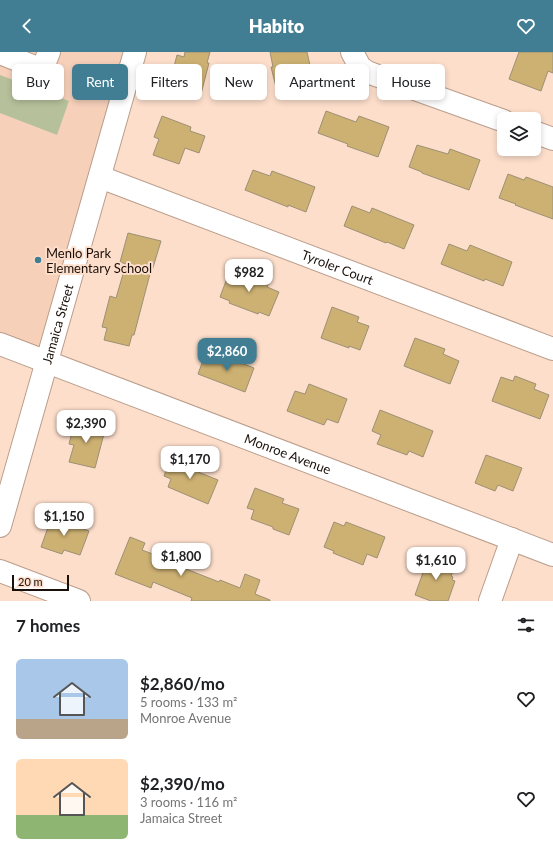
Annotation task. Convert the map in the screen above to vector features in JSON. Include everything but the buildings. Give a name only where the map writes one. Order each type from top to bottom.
[{"type":"street","points":[[0,53],[42,70],[49,52]]},
{"type":"street","name":"Jamaica Street","points":[[0,526],[135,52]]},
{"type":"street","points":[[352,52],[360,67],[367,72],[497,118]]},
{"type":"street","points":[[541,135],[553,139]]},
{"type":"street","name":"Tyroler Court","points":[[100,177],[553,349]]},
{"type":"street","name":"Monroe Avenue","points":[[0,344],[553,555]]},
{"type":"street","points":[[490,601],[512,539]]},
{"type":"street","points":[[0,571],[79,601]]},
{"type":"shaded area","name":"Menlo Park Elementary School","points":[[0,52],[136,52],[128,80],[128,64],[72,64],[72,100],[122,100],[47,361],[0,344]]},
{"type":"green space","points":[[0,75],[12,80],[12,100],[64,99],[69,101],[57,135],[0,113]]},
{"type":"place","name":"Menlo Park Elementary School","points":[[38,260]]}]
